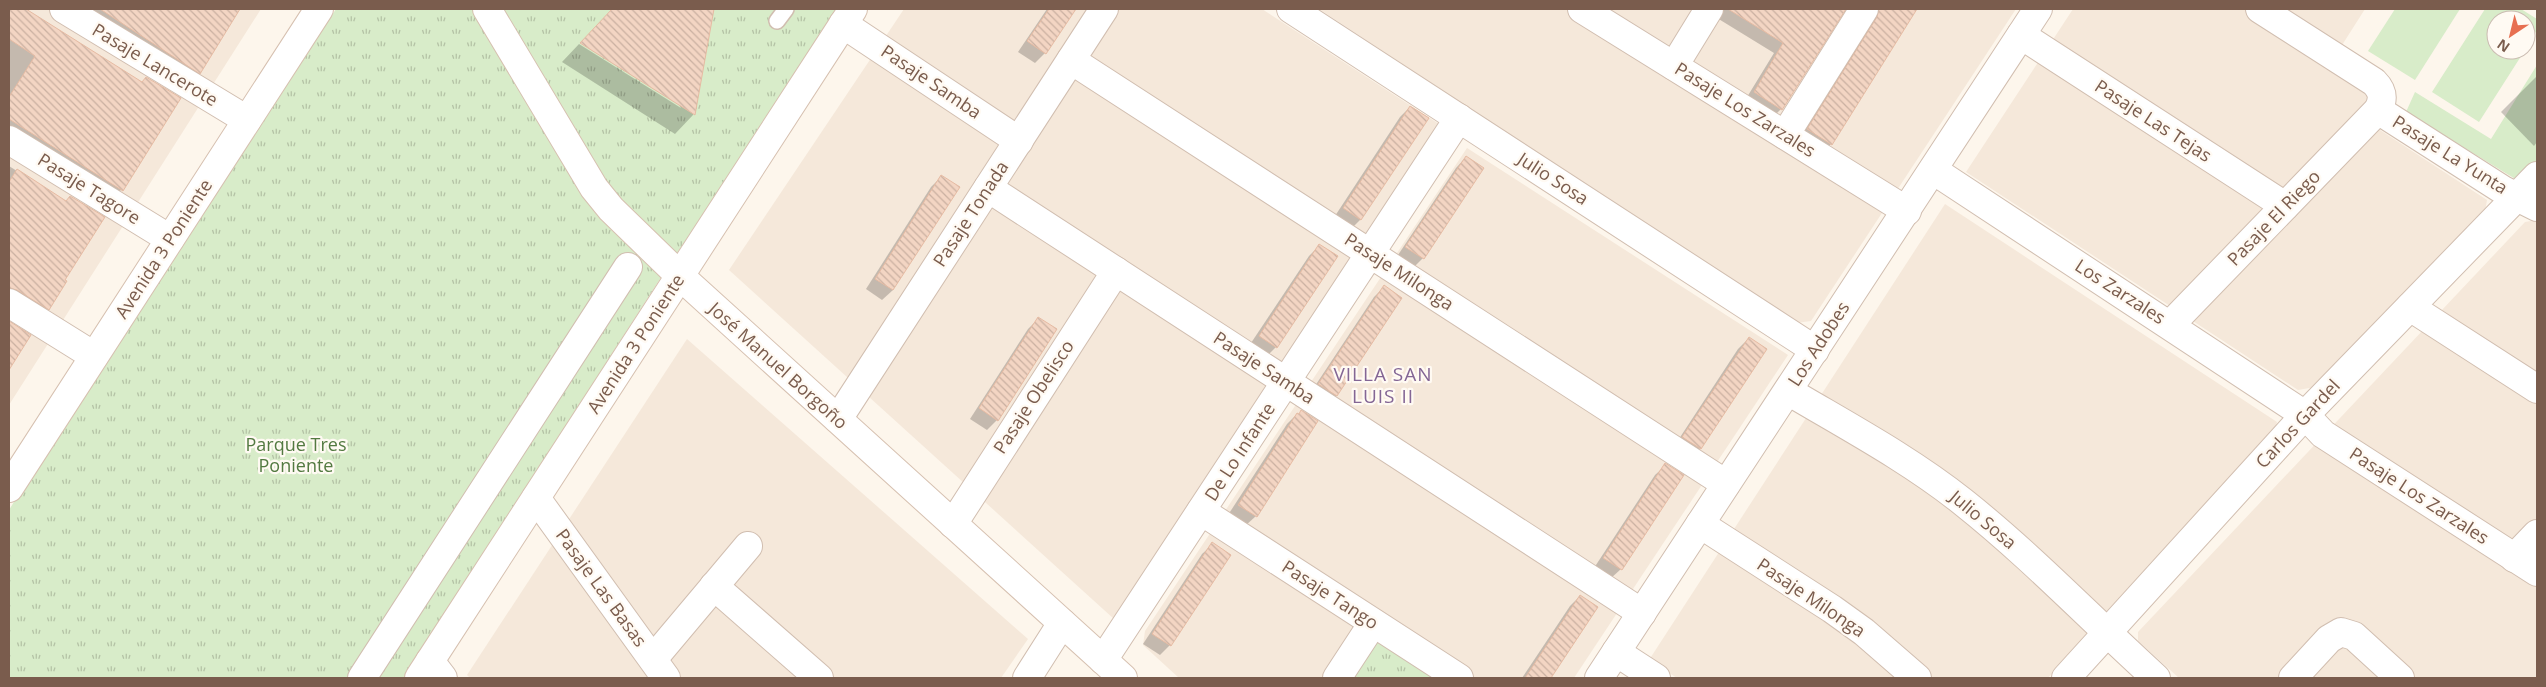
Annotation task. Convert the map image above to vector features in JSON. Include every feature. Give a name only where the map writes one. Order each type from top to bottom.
[{"type":"street","name":"Pasaje Lancerote","points":[[64,9],[247,120]]},
{"type":"street","name":"Avenida 3 Poniente","points":[[9,488],[319,9]]},
{"type":"street","name":"José Manuel Borgoño","points":[[487,9],[594,188],[612,209],[680,276],[1113,669]]},
{"type":"street","name":"Pasaje Tonada","points":[[838,419],[1104,9]]},
{"type":"street","name":"Julio Sosa","points":[[1291,9],[1815,350]]},
{"type":"street","name":"Pasaje Los Zarzales","points":[[1582,9],[1907,211]]},
{"type":"street","points":[[1674,66],[1709,9]]},
{"type":"street","points":[[1785,135],[1864,9]]},
{"type":"street","name":"Los Adobes","points":[[1599,678],[2038,9]]},
{"type":"street","name":"Pasaje La Yunta","points":[[2260,9],[2374,82],[2382,95],[2378,110],[2527,202]]},
{"type":"street","name":"Avenida 3 Poniente","points":[[431,672],[536,498],[848,16]]},
{"type":"street","name":"Pasaje Samba","points":[[848,16],[1019,141]]},
{"type":"street","name":"Pasaje Las Tejas","points":[[2021,35],[2285,206]]},
{"type":"street","name":"Pasaje Milonga","points":[[1071,60],[1726,484]]},
{"type":"street","name":"Pasaje El Riego","points":[[2170,325],[2378,110]]},
{"type":"street","name":"De Lo Infante","points":[[1113,669],[1201,511],[1459,118]]},
{"type":"street","name":"Pasaje Tagore","points":[[9,140],[170,239]]},
{"type":"street","name":"Los Zarzales","points":[[1933,170],[2305,415]]},
{"type":"street","name":"Carlos Gardel","points":[[2066,678],[2305,415],[2410,307],[2527,202],[2537,176]]},
{"type":"street","name":"Pasaje Samba","points":[[988,188],[1642,613]]},
{"type":"street","points":[[362,678],[628,268]]},
{"type":"street","name":"Pasaje Obelisco","points":[[953,524],[1116,271]]},
{"type":"street","points":[[9,302],[94,356]]},
{"type":"street","points":[[2410,307],[2537,389]]},
{"type":"street","name":"Julio Sosa","points":[[1788,391],[1912,466],[1962,501],[2011,543],[2156,678]]},
{"type":"street","name":"Pasaje Los Zarzales","points":[[2305,415],[2323,434],[2537,572]]},
{"type":"street","name":"Pasaje Las Basas","points":[[536,498],[659,669]]},
{"type":"street","name":"Pasaje Tango","points":[[1201,511],[1459,678]]},
{"type":"street","name":"Pasaje Milonga","points":[[1700,524],[1832,609],[1864,632],[1918,678]]},
{"type":"street","points":[[2514,558],[2537,534]]},
{"type":"street","points":[[659,669],[714,586],[748,546]]},
{"type":"street","points":[[714,586],[819,678]]},
{"type":"street","points":[[1336,678],[1373,623]]},
{"type":"street","points":[[1026,678],[1062,624]]},
{"type":"street","points":[[2293,678],[2329,639],[2341,632],[2354,636],[2400,678]]},
{"type":"street","points":[[1616,652],[1656,678]]},
{"type":"lane","points":[[777,22],[786,9]]},
{"type":"shaded area","points":[[9,9],[261,9],[9,405]]},
{"type":"shaded area","points":[[904,9],[1262,9],[1439,124],[1114,619],[729,270]]},
{"type":"shaded area","points":[[1319,9],[2016,9],[1811,321],[1796,323]]},
{"type":"shaded area","points":[[2073,9],[2365,9],[2330,64],[2371,94],[2370,103],[2357,115],[2487,200],[2485,211],[2315,387],[2298,390],[1966,172]]},
{"type":"shaded area","points":[[1467,148],[1788,355],[1574,678],[1179,678],[1143,645],[1145,631]]},
{"type":"shaded area","points":[[1945,204],[2277,422],[2275,431],[2048,678],[1677,678],[1649,660]]},
{"type":"shaded area","points":[[2537,220],[2537,678],[2179,678],[2138,641],[2138,632],[2525,222]]},
{"type":"shaded area","points":[[687,339],[1028,639],[1001,678],[470,678],[467,675]]},
{"type":"green space","name":"Parque Tres Poniente","points":[[336,9],[839,9],[660,279],[404,678],[9,678],[9,510],[55,435]]},
{"type":"green space","points":[[2395,9],[2460,9],[2415,80],[2368,51]]},
{"type":"green space","points":[[2485,9],[2523,10],[2486,10],[2486,60],[2519,60],[2479,122],[2432,92]]},
{"type":"green space","points":[[2537,65],[2537,160],[2517,180],[2406,112],[2415,92],[2491,139]]},
{"type":"green space","points":[[1372,636],[1436,678],[1346,678]]},
{"type":"building","points":[[9,9],[26,9],[142,82],[146,77],[181,98],[123,191],[9,119],[9,97],[35,56],[9,39]]},
{"type":"building","points":[[100,9],[240,9],[200,74]]},
{"type":"building","points":[[612,9],[714,9],[695,115],[580,43]]},
{"type":"building","points":[[1049,9],[1076,9],[1046,54],[1027,41]]},
{"type":"building","points":[[1728,9],[1846,9],[1782,110],[1754,92],[1783,43]]},
{"type":"building","points":[[1879,9],[1917,9],[1832,145],[1807,129],[1877,17]]},
{"type":"building","points":[[1410,106],[1429,118],[1361,220],[1343,208]]},
{"type":"building","points":[[1466,156],[1484,168],[1424,259],[1405,247]]},
{"type":"building","points":[[17,169],[66,201],[70,196],[105,217],[65,280],[67,281],[49,310],[17,290],[9,288],[9,182]]},
{"type":"building","points":[[941,175],[960,187],[893,290],[875,279]]},
{"type":"building","points":[[1319,244],[1338,256],[1277,348],[1259,336]]},
{"type":"building","points":[[1384,285],[1402,298],[1337,396],[1318,384]]},
{"type":"building","points":[[1038,317],[1057,329],[998,421],[979,408]]},
{"type":"building","points":[[9,321],[31,335],[9,370]]},
{"type":"building","points":[[1749,337],[1767,349],[1701,449],[1682,437]]},
{"type":"building","points":[[1301,410],[1318,421],[1257,517],[1238,505],[1297,413],[1299,414]]},
{"type":"building","points":[[1665,463],[1684,475],[1622,570],[1603,558]]},
{"type":"building","points":[[1212,542],[1231,555],[1171,646],[1152,634]]},
{"type":"building","points":[[1580,595],[1598,607],[1551,678],[1525,678]]},
{"type":"district","name":"VILLA SAN LUIS II","points":[[1383,385]]}]
